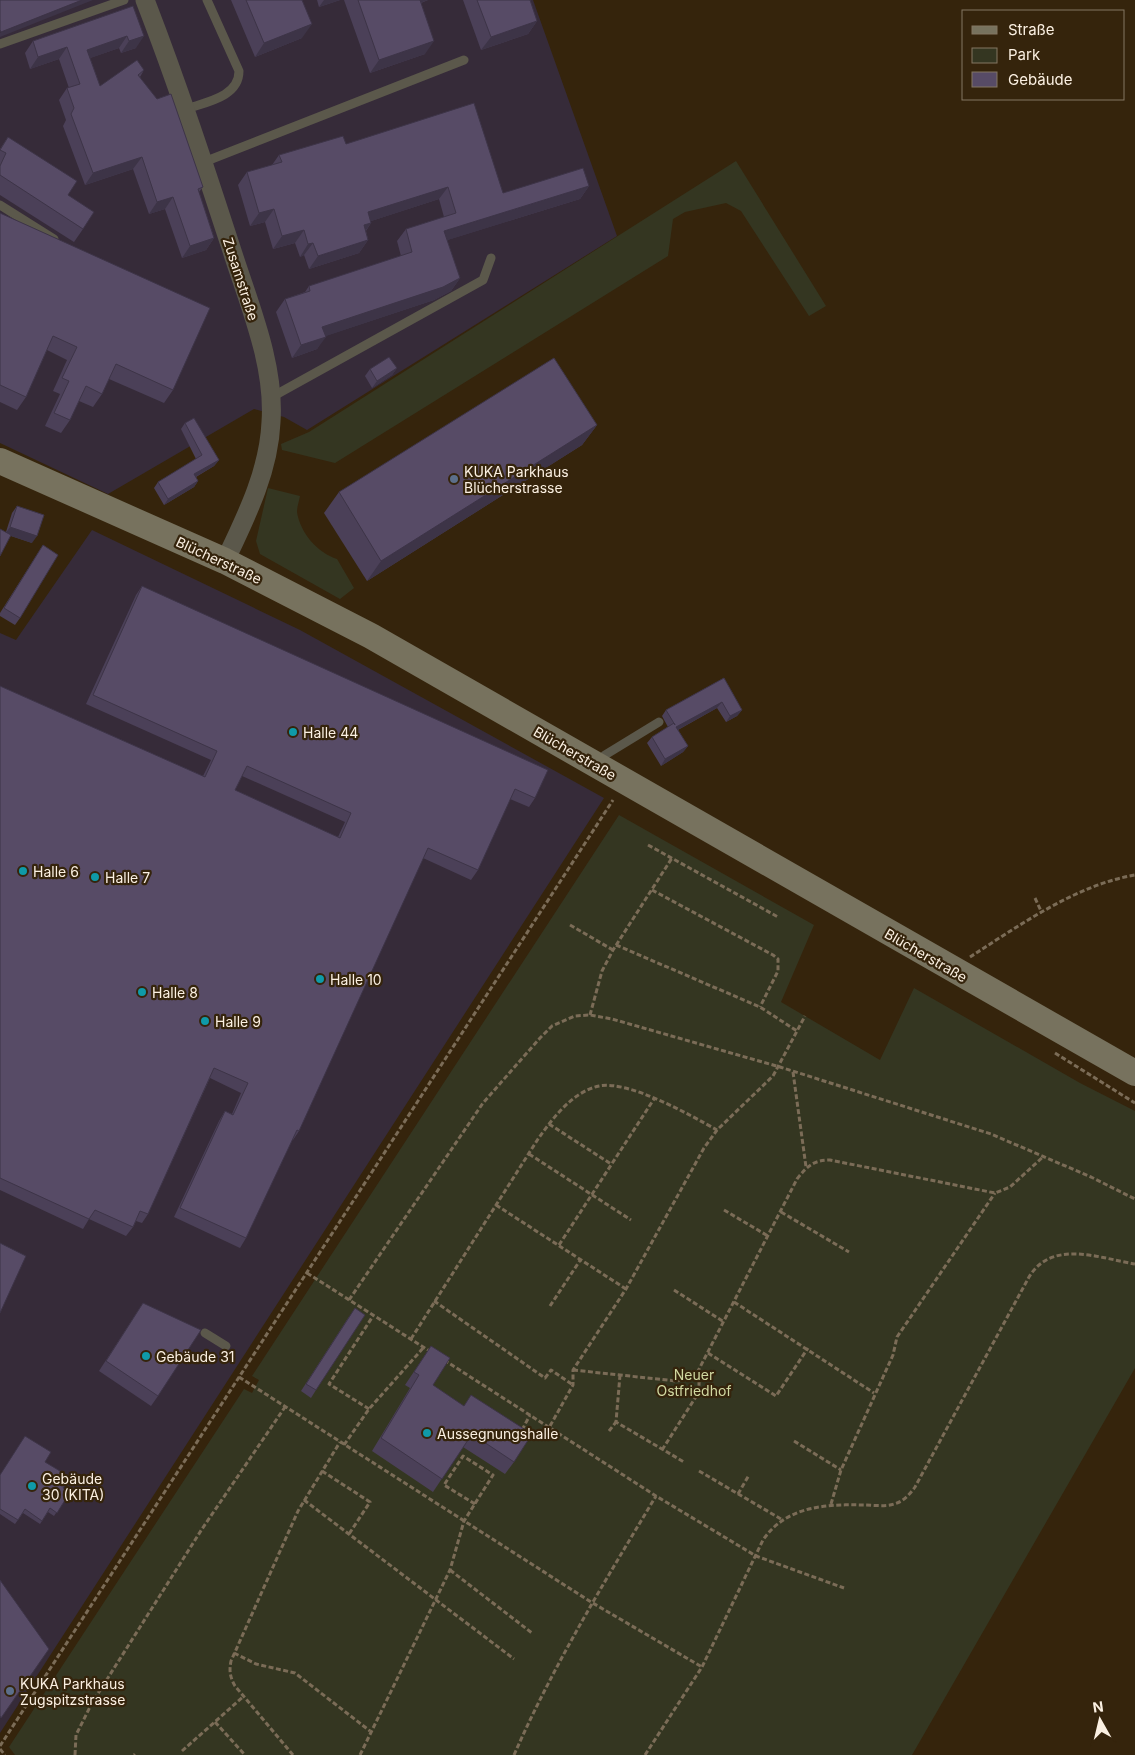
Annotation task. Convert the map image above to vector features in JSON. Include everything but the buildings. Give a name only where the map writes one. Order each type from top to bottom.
[{"type":"main road","name":"Blücherstraße","points":[[0,461],[225,561],[371,636],[950,969],[1135,1073]]},
{"type":"street","name":"Zusamstraße","points":[[145,0],[186,109],[259,335],[270,398],[272,420],[266,463],[254,496],[225,561]]},
{"type":"lane","points":[[0,44],[124,0]]},
{"type":"lane","points":[[186,109],[228,93],[236,86],[239,80],[238,71],[207,0]]},
{"type":"lane","points":[[204,162],[464,60]]},
{"type":"lane","points":[[0,205],[64,245]]},
{"type":"lane","points":[[270,398],[482,280],[491,258]]},
{"type":"lane","points":[[598,766],[605,756],[659,722]]},
{"type":"lane","points":[[205,1333],[226,1346]]},
{"type":"path","points":[[4,1755],[0,1747],[613,800]]},
{"type":"path","points":[[648,845],[778,918]]},
{"type":"path","points":[[590,1015],[602,971],[616,945],[672,858]]},
{"type":"path","points":[[950,969],[1042,913],[1087,890],[1120,878],[1135,875]]},
{"type":"path","points":[[652,890],[774,955],[778,959],[778,971],[760,1007]]},
{"type":"path","points":[[1035,898],[1042,913]]},
{"type":"path","points":[[570,925],[613,950]]},
{"type":"path","points":[[616,945],[760,1007],[798,1031]]},
{"type":"path","points":[[349,1300],[464,1129],[500,1083],[552,1026],[575,1016],[590,1015],[612,1019],[780,1067],[991,1134],[1044,1156],[1135,1199]]},
{"type":"path","points":[[550,1426],[573,1385],[573,1370],[626,1288],[704,1148],[717,1130],[780,1067],[805,1016]]},
{"type":"path","points":[[793,1072],[806,1167]]},
{"type":"path","points":[[411,1339],[549,1124],[579,1094],[598,1086],[616,1087],[669,1104],[717,1130]]},
{"type":"path","points":[[559,1245],[654,1099]]},
{"type":"path","points":[[549,1124],[611,1164]]},
{"type":"path","points":[[529,1154],[631,1220]]},
{"type":"path","points":[[831,1504],[841,1470],[874,1394],[893,1356],[897,1337],[996,1193],[1010,1187],[1044,1156]]},
{"type":"path","points":[[573,1370],[676,1381],[691,1378],[699,1370],[806,1167],[813,1162],[830,1160],[996,1193]]},
{"type":"path","points":[[496,1204],[626,1288]]},
{"type":"path","points":[[724,1210],[768,1236]]},
{"type":"path","points":[[781,1212],[849,1252]]},
{"type":"path","points":[[645,1755],[702,1667],[772,1527],[781,1519],[831,1504],[894,1504],[907,1497],[915,1488],[1029,1277],[1039,1263],[1056,1254],[1068,1254],[1135,1264]]},
{"type":"path","points":[[550,1306],[581,1259]]},
{"type":"path","points":[[307,1273],[432,1352]]},
{"type":"path","points":[[674,1290],[724,1322]]},
{"type":"path","points":[[434,1301],[545,1378],[551,1370],[573,1385]]},
{"type":"path","points":[[734,1302],[808,1348],[874,1394]]},
{"type":"path","points":[[369,1409],[328,1384],[373,1316]]},
{"type":"path","points":[[344,1445],[369,1409],[424,1347]]},
{"type":"path","points":[[708,1353],[776,1396],[808,1348]]},
{"type":"path","points":[[440,1358],[550,1426],[656,1496],[756,1556],[844,1588]]},
{"type":"path","points":[[662,1450],[699,1392],[699,1370]]},
{"type":"path","points":[[609,1431],[616,1422],[620,1375]]},
{"type":"path","points":[[239,1378],[591,1602],[702,1667]]},
{"type":"path","points":[[75,1755],[76,1736],[92,1702],[202,1529],[285,1407]]},
{"type":"path","points":[[519,1435],[530,1415]]},
{"type":"path","points":[[616,1422],[684,1462]]},
{"type":"path","points":[[794,1441],[841,1470]]},
{"type":"path","points":[[293,1755],[230,1678],[229,1669],[234,1653],[304,1500],[340,1442]]},
{"type":"path","points":[[360,1755],[450,1570],[464,1522],[493,1475],[463,1456],[444,1485],[475,1504]]},
{"type":"path","points":[[322,1471],[370,1502],[349,1534]]},
{"type":"path","points":[[699,1471],[781,1519]]},
{"type":"path","points":[[738,1494],[749,1475]]},
{"type":"path","points":[[514,1755],[549,1679],[591,1602],[656,1496]]},
{"type":"path","points":[[304,1500],[514,1659]]},
{"type":"path","points":[[450,1570],[532,1633]]},
{"type":"path","points":[[234,1653],[256,1664],[295,1673],[371,1731]]},
{"type":"path","points":[[182,1751],[244,1696]]},
{"type":"path","points":[[215,1722],[245,1755]]},
{"type":"shaded area","points":[[0,0],[533,0],[617,236],[307,430],[284,417],[254,409],[108,494],[0,443]]},
{"type":"shaded area","points":[[92,530],[300,630],[604,798],[0,1733],[0,633],[16,640]]},
{"type":"green space","points":[[736,161],[826,306],[809,316],[741,211],[726,203],[685,212],[673,219],[668,256],[335,463],[282,450],[281,444],[309,432]]},
{"type":"green space","points":[[268,488],[300,496],[297,512],[306,535],[323,552],[337,559],[354,588],[340,599],[260,554],[256,541]]},
{"type":"green space","name":"Neuer Ostfriedhof","points":[[619,815],[814,925],[781,1002],[880,1060],[914,988],[1080,1083],[1135,1111],[1135,1368],[912,1755],[15,1755],[9,1747],[244,1389],[252,1393],[259,1380],[252,1376]]},
{"type":"place","name":"KUKA Parkhaus Blücherstrasse","points":[[454,479]]},
{"type":"place","name":"Halle 44","points":[[293,732]]},
{"type":"place","name":"Halle 6","points":[[23,871]]},
{"type":"place","name":"Halle 7","points":[[95,877]]},
{"type":"place","name":"Halle 10","points":[[320,979]]},
{"type":"place","name":"Halle 8","points":[[142,992]]},
{"type":"place","name":"Halle 9","points":[[205,1021]]},
{"type":"place","name":"Gebäude 31","points":[[146,1356]]},
{"type":"place","name":"Aussegnungshalle","points":[[427,1433]]},
{"type":"place","name":"Gebäude 30 (KITA)","points":[[32,1486]]},
{"type":"place","name":"KUKA Parkhaus Zugspitzstrasse","points":[[10,1691]]}]
